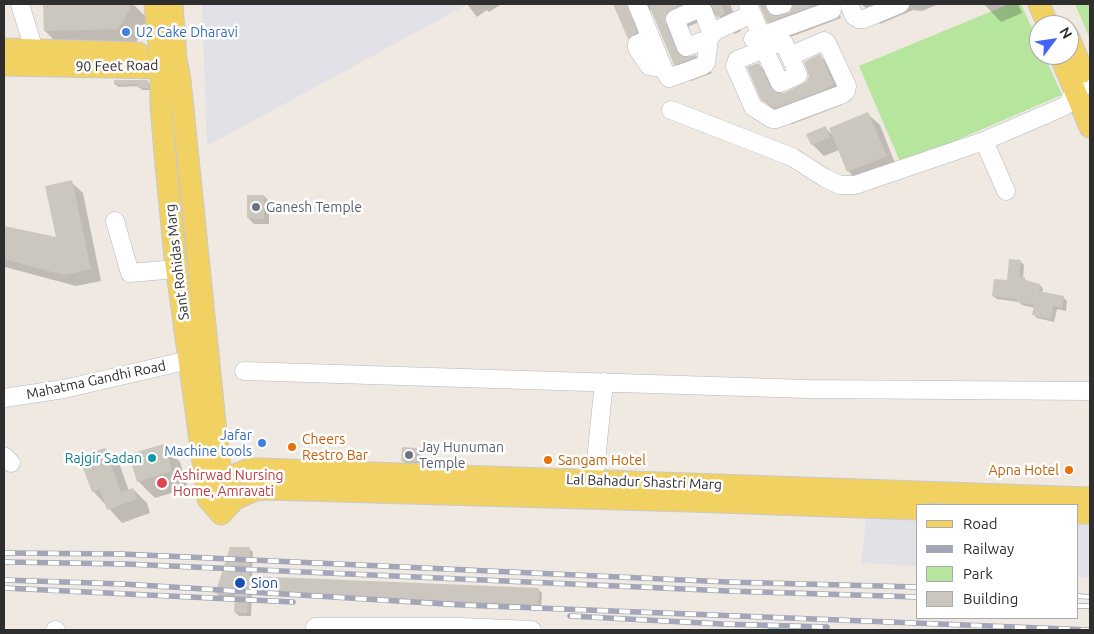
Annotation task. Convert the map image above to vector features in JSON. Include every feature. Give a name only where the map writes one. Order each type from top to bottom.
[{"type":"main road","name":"Sant Rohidas Marg","points":[[155,4],[165,61],[180,80],[191,197],[185,279],[189,360],[221,499]]},
{"type":"main road","name":"Sant Rohidas Marg","points":[[172,4],[161,106],[169,198],[185,279],[221,499]]},
{"type":"main road","name":"90 Feet Road","points":[[4,49],[35,58]]},
{"type":"main road","name":"90 Feet Road","points":[[4,65],[35,58],[165,61]]},
{"type":"main road","points":[[1068,65],[1084,87]]},
{"type":"main road","points":[[1077,65],[1084,87],[1090,127]]},
{"type":"main road","points":[[169,198],[191,197]]},
{"type":"main road","name":"Lal Bahadur Shastri Marg","points":[[221,499],[237,474],[249,469],[594,480],[648,491],[916,509]]},
{"type":"main road","name":"Lal Bahadur Shastri Marg","points":[[221,499],[255,490],[648,491],[1090,498]]},
{"type":"street","points":[[639,4],[668,77],[672,78],[706,63],[711,37],[743,8],[759,44],[780,83],[798,75],[782,42],[759,44]]},
{"type":"street","points":[[775,4],[778,6],[783,4]]},
{"type":"street","points":[[849,4],[854,16],[864,19],[900,4]]},
{"type":"street","points":[[15,28],[18,7]]},
{"type":"street","points":[[18,7],[35,58]]},
{"type":"street","points":[[790,56],[826,42],[847,86],[846,91],[776,119],[772,118],[753,108],[735,66],[737,60],[759,44],[833,12]]},
{"type":"street","points":[[671,110],[792,157],[825,178],[840,185],[855,185],[984,141],[1066,106],[1084,87]]},
{"type":"street","points":[[984,141],[1006,191]]},
{"type":"street","points":[[115,222],[130,273],[185,279]]},
{"type":"street","name":"Mahatma Gandhi Road","points":[[4,398],[64,389],[189,360]]},
{"type":"street","points":[[244,370],[807,389],[1090,391]]},
{"type":"street","points":[[594,480],[604,382]]},
{"type":"street","points":[[315,627],[461,627],[532,630]]},
{"type":"shaded area","points":[[202,4],[468,4],[207,146]]},
{"type":"shaded area","points":[[867,512],[916,513],[916,566],[861,563]]},
{"type":"shaded area","points":[[1079,517],[1090,517],[1090,578],[1079,577]]},
{"type":"green space","points":[[1009,4],[1021,4],[1029,22],[1029,65],[1048,65],[1062,95],[901,164],[859,66]]},
{"type":"green space","points":[[1075,4],[1090,4],[1090,39]]},
{"type":"building","points":[[43,4],[130,4],[129,11],[118,29],[44,31]]},
{"type":"building","points":[[613,4],[627,4],[637,32],[628,39]]},
{"type":"building","points":[[683,4],[667,12],[665,22],[679,55],[685,57],[696,55],[696,57],[674,65],[649,5]]},
{"type":"building","points":[[711,4],[721,4],[725,14],[717,18]]},
{"type":"building","points":[[759,4],[764,4],[767,11],[774,16],[790,12],[793,4],[818,4],[767,23]]},
{"type":"building","points":[[820,54],[834,84],[827,89],[775,108],[768,104],[767,100],[764,102],[761,100],[747,67],[759,63],[771,88],[778,93],[784,93],[806,82],[809,76],[804,62]]},
{"type":"building","points":[[114,80],[148,80],[148,88],[138,88],[137,84],[114,85]]},
{"type":"building","points":[[868,112],[887,156],[847,172],[829,128]]},
{"type":"building","points":[[826,126],[830,138],[811,145],[806,134]]},
{"type":"building","points":[[72,180],[91,269],[64,275],[4,259],[4,226],[56,237],[45,186]]},
{"type":"building","name":"Ganesh Temple","points":[[247,195],[264,195],[264,219],[247,218]]},
{"type":"building","points":[[1009,259],[1021,260],[1019,276],[1025,277],[1025,280],[1040,284],[1039,291],[1064,296],[1062,308],[1053,306],[1051,319],[1032,315],[1034,305],[1016,302],[1017,299],[992,296],[994,279],[1007,280]]},
{"type":"building","name":"Rajgir Sadan","points":[[164,444],[172,471],[137,482],[132,465],[136,464],[133,453]]},
{"type":"building","name":"Jay Hunuman Temple","points":[[402,447],[417,448],[416,462],[401,461]]},
{"type":"building","points":[[105,448],[121,492],[133,488],[137,499],[107,510],[100,489],[92,492],[79,457]]},
{"type":"building","points":[[230,547],[250,547],[249,576],[539,588],[538,605],[248,591],[247,613],[234,612],[235,593],[215,594]]},
{"type":"waterway","points":[[769,630],[779,630]]},
{"type":"railway","points":[[4,553],[122,554],[727,582],[916,587]]},
{"type":"railway","points":[[4,562],[126,564],[728,591],[916,597]]},
{"type":"railway","points":[[4,580],[123,584],[462,605],[1090,630]]},
{"type":"railway","points":[[4,588],[293,602]]},
{"type":"railway","points":[[1079,596],[1090,597]]},
{"type":"railway","points":[[1079,606],[1090,606]]},
{"type":"railway","points":[[570,616],[827,627]]},
{"type":"place","name":"U2 Cake Dharavi","points":[[126,32]]},
{"type":"place","name":"Ganesh Temple","points":[[256,207]]},
{"type":"place","name":"Jafar Machine tools","points":[[262,443]]},
{"type":"place","name":"Cheers Restro Bar","points":[[292,447]]},
{"type":"place","name":"Jay Hunuman Temple","points":[[409,455]]},
{"type":"place","name":"Rajgir Sadan","points":[[152,458]]},
{"type":"place","name":"Sangam Hotel","points":[[548,460]]},
{"type":"place","name":"Apna Hotel","points":[[1069,470]]},
{"type":"place","name":"Ashirwad Nursing Home, Amravati","points":[[162,483]]},
{"type":"place","name":"Sion","points":[[240,583]]}]
